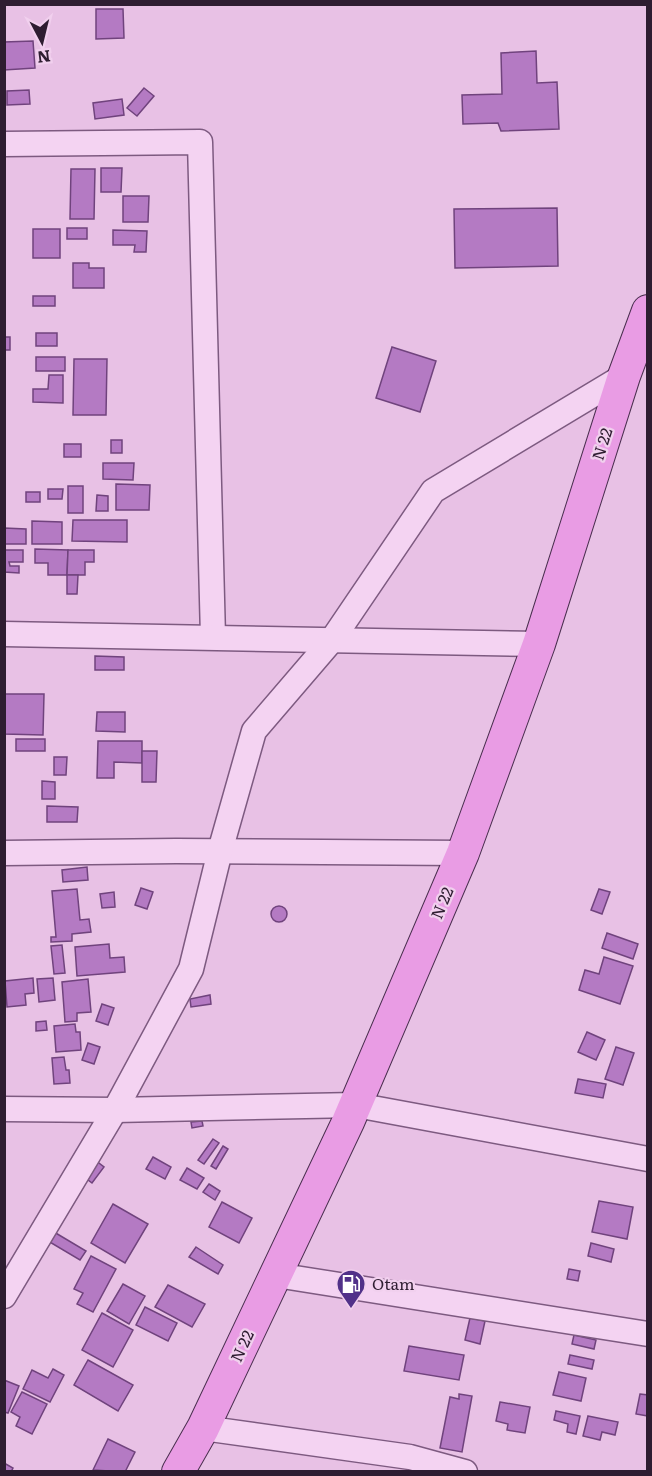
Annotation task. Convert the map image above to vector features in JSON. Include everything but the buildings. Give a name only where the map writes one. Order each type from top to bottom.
[{"type":"main road","name":"N 22","points":[[178,1472],[203,1428],[356,1105],[463,853],[539,644],[624,376],[648,311]]},
{"type":"street","points":[[4,144],[200,142],[213,637]]},
{"type":"street","points":[[4,1296],[115,1110],[191,969],[220,851],[254,731],[332,640],[433,491],[624,376]]},
{"type":"street","points":[[4,634],[539,644]]},
{"type":"street","points":[[4,853],[220,851],[463,853]]},
{"type":"street","points":[[4,1109],[115,1110],[356,1105],[648,1159]]},
{"type":"street","points":[[276,1275],[648,1334]]},
{"type":"street","points":[[203,1428],[410,1457],[465,1472]]},
{"type":"place","name":"Otam","points":[[351,1310]]}]
